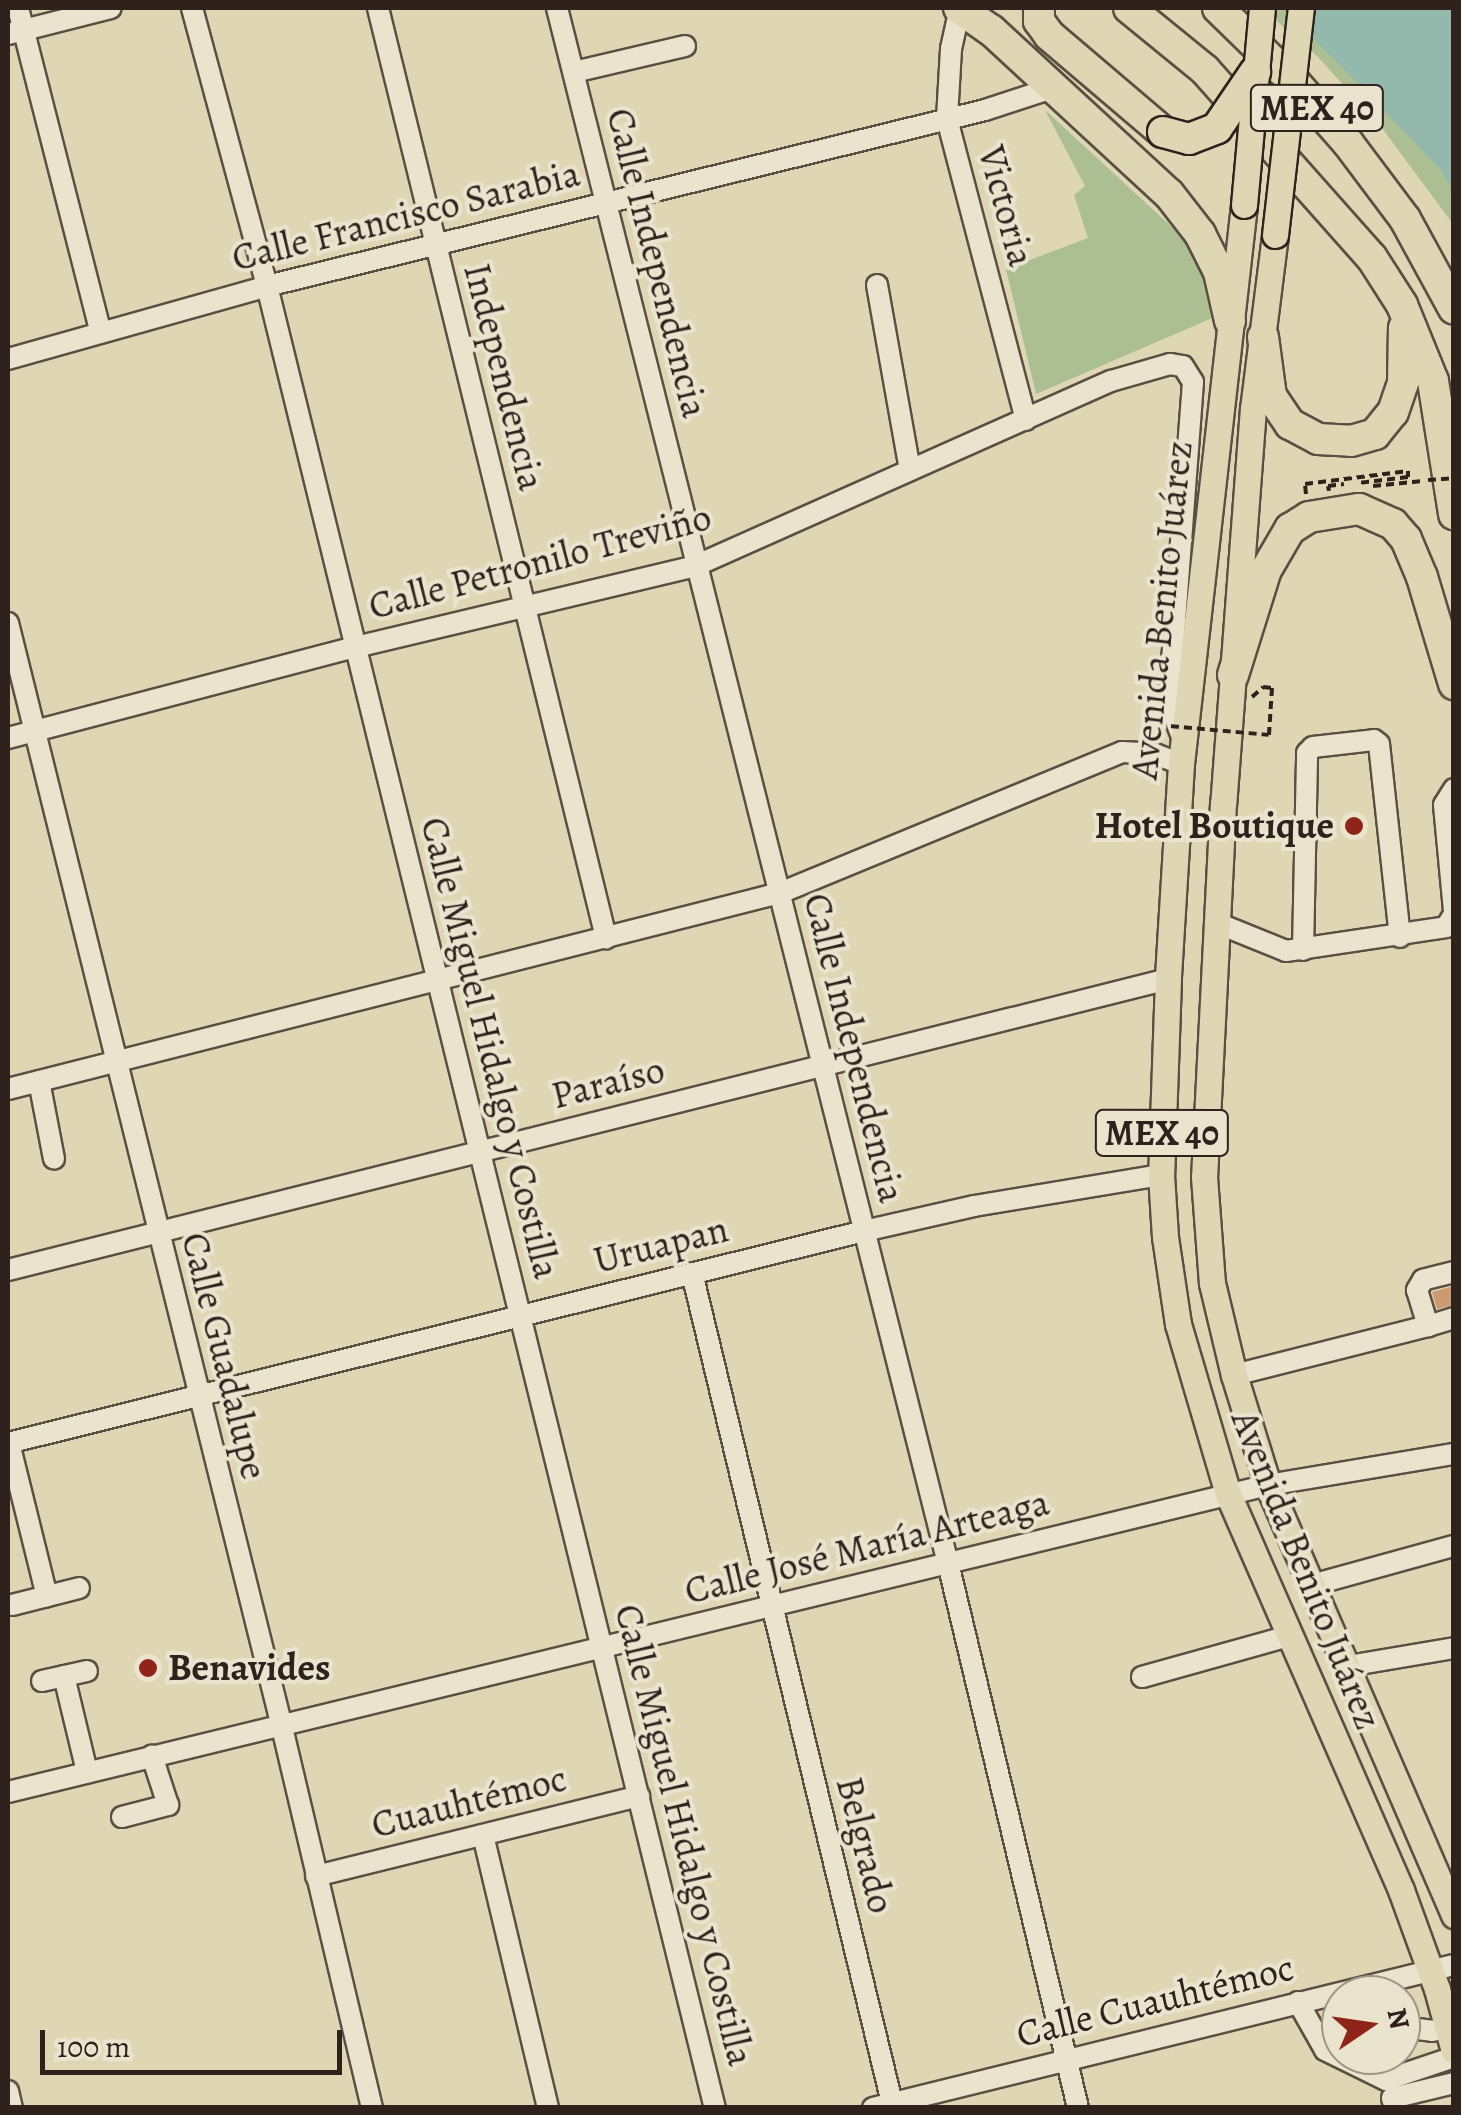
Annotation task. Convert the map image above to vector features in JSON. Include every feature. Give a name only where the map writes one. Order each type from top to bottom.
[{"type":"highway","points":[[960,8],[1054,87],[1169,194],[1200,234],[1219,272],[1230,321]]},
{"type":"highway","points":[[1038,8],[1049,36],[1163,132],[1189,139],[1208,135],[1228,116],[1255,72]]},
{"type":"highway","name":"MEX 40","points":[[1129,8],[1206,70],[1372,258],[1402,305],[1433,381],[1454,514]]},
{"type":"highway","name":"MEX 40","points":[[1218,8],[1296,84],[1405,218],[1454,309]]},
{"type":"highway","points":[[1405,218],[1454,260]]},
{"type":"highway","points":[[1262,337],[1271,396],[1278,410],[1290,424],[1318,440],[1351,441],[1375,434],[1400,398],[1405,348],[1402,305]]},
{"type":"highway","points":[[1234,675],[1266,570],[1290,528],[1309,518],[1359,509],[1393,524],[1406,540],[1422,577],[1454,684]]},
{"type":"main road","name":"MEX 40","points":[[1255,72],[1262,8]]},
{"type":"main road","name":"Avenida Benito Juárez","points":[[1300,8],[1262,337],[1228,718],[1204,1177],[1212,1283],[1234,1375],[1268,1484],[1348,1666],[1445,1869],[1454,1915]]},
{"type":"main road","name":"Avenida Benito Juárez","points":[[1255,72],[1244,204],[1182,752],[1161,1176],[1178,1324],[1228,1494],[1401,1890],[1442,1968],[1452,2046]]},
{"type":"main road","points":[[1182,752],[1223,803]]},
{"type":"street","points":[[18,8],[15,32],[100,330]]},
{"type":"street","points":[[15,32],[110,8]]},
{"type":"street","name":"Calle Miguel Hidalgo y Costilla","points":[[192,8],[267,286],[715,2108]]},
{"type":"street","name":"Independencia","points":[[378,8],[606,938]]},
{"type":"street","name":"Calle Independencia","points":[[557,8],[694,566],[948,1563],[1078,2108]]},
{"type":"street","name":"Victoria","points":[[960,8],[951,49],[947,118],[1026,420]]},
{"type":"street","points":[[574,72],[685,46]]},
{"type":"street","name":"Calle Francisco Sarabia","points":[[8,359],[267,286],[947,118],[1054,87]]},
{"type":"street","points":[[877,285],[910,470]]},
{"type":"street","name":"Calle Petronilo Treviño","points":[[8,738],[356,646],[694,566],[1152,366],[1183,366],[1193,382],[1170,685],[1182,752]]},
{"type":"street","name":"Calle Guadalupe","points":[[8,622],[156,1232],[281,1723],[372,2108]]},
{"type":"street","points":[[1303,950],[1306,753],[1313,748],[1374,740],[1379,744],[1400,936]]},
{"type":"street","points":[[8,1088],[780,894],[1110,756],[1182,752]]},
{"type":"street","points":[[1217,922],[1286,950],[1446,927],[1454,913],[1444,805],[1454,789]]},
{"type":"street","name":"Paraíso","points":[[8,1270],[1168,979]]},
{"type":"street","points":[[39,1080],[54,1159]]},
{"type":"street","name":"Uruapan","points":[[8,1443],[864,1230],[974,1206],[1161,1176]]},
{"type":"street","points":[[1428,1326],[1418,1286],[1428,1278],[1454,1272]]},
{"type":"street","name":"Belgrado","points":[[692,1273],[883,2105]]},
{"type":"street","points":[[1234,1375],[1454,1318]]},
{"type":"street","points":[[8,1443],[13,1485],[46,1596]]},
{"type":"street","name":"Calle José María Arteaga","points":[[8,1792],[1268,1484],[1454,1454]]},
{"type":"street","points":[[1312,1585],[1454,1546]]},
{"type":"street","points":[[12,1605],[78,1588]]},
{"type":"street","points":[[1142,1677],[1290,1636]]},
{"type":"street","points":[[1348,1666],[1454,1648]]},
{"type":"street","points":[[42,1682],[87,1670]]},
{"type":"street","points":[[64,1676],[87,1772]]},
{"type":"street","points":[[122,1818],[168,1806],[152,1756]]},
{"type":"street","name":"Cuauhtémoc","points":[[316,1876],[639,1796]]},
{"type":"street","points":[[483,1835],[548,2108]]},
{"type":"street","name":"Calle Cuauhtémoc","points":[[883,2105],[1321,1998]]},
{"type":"street","points":[[1298,2002],[1325,2050],[1386,2080],[1452,2046],[1432,2031],[1421,2029]]},
{"type":"street","points":[[1395,2108],[1392,2098],[1454,2082]]},
{"type":"path","points":[[1328,481],[1408,471],[1408,477],[1328,486],[1329,491],[1454,478]]},
{"type":"path","points":[[1158,725],[1269,735],[1272,688],[1263,687],[1228,718]]},
{"type":"green space","points":[[1262,8],[1453,8],[1453,224],[1382,128],[1318,57]]},
{"type":"green space","points":[[1045,110],[1173,228],[1200,262],[1217,299],[1217,316],[1036,394],[1006,269],[1088,238],[1074,195],[1085,186]]},
{"type":"water","points":[[1284,8],[1453,8],[1453,192],[1441,170]]},
{"type":"building","points":[[1454,1286],[1454,1305],[1437,1309],[1432,1292]]},
{"type":"place","name":"Hotel Boutique","points":[[1354,826]]},
{"type":"place","name":"Benavides","points":[[148,1668]]}]
